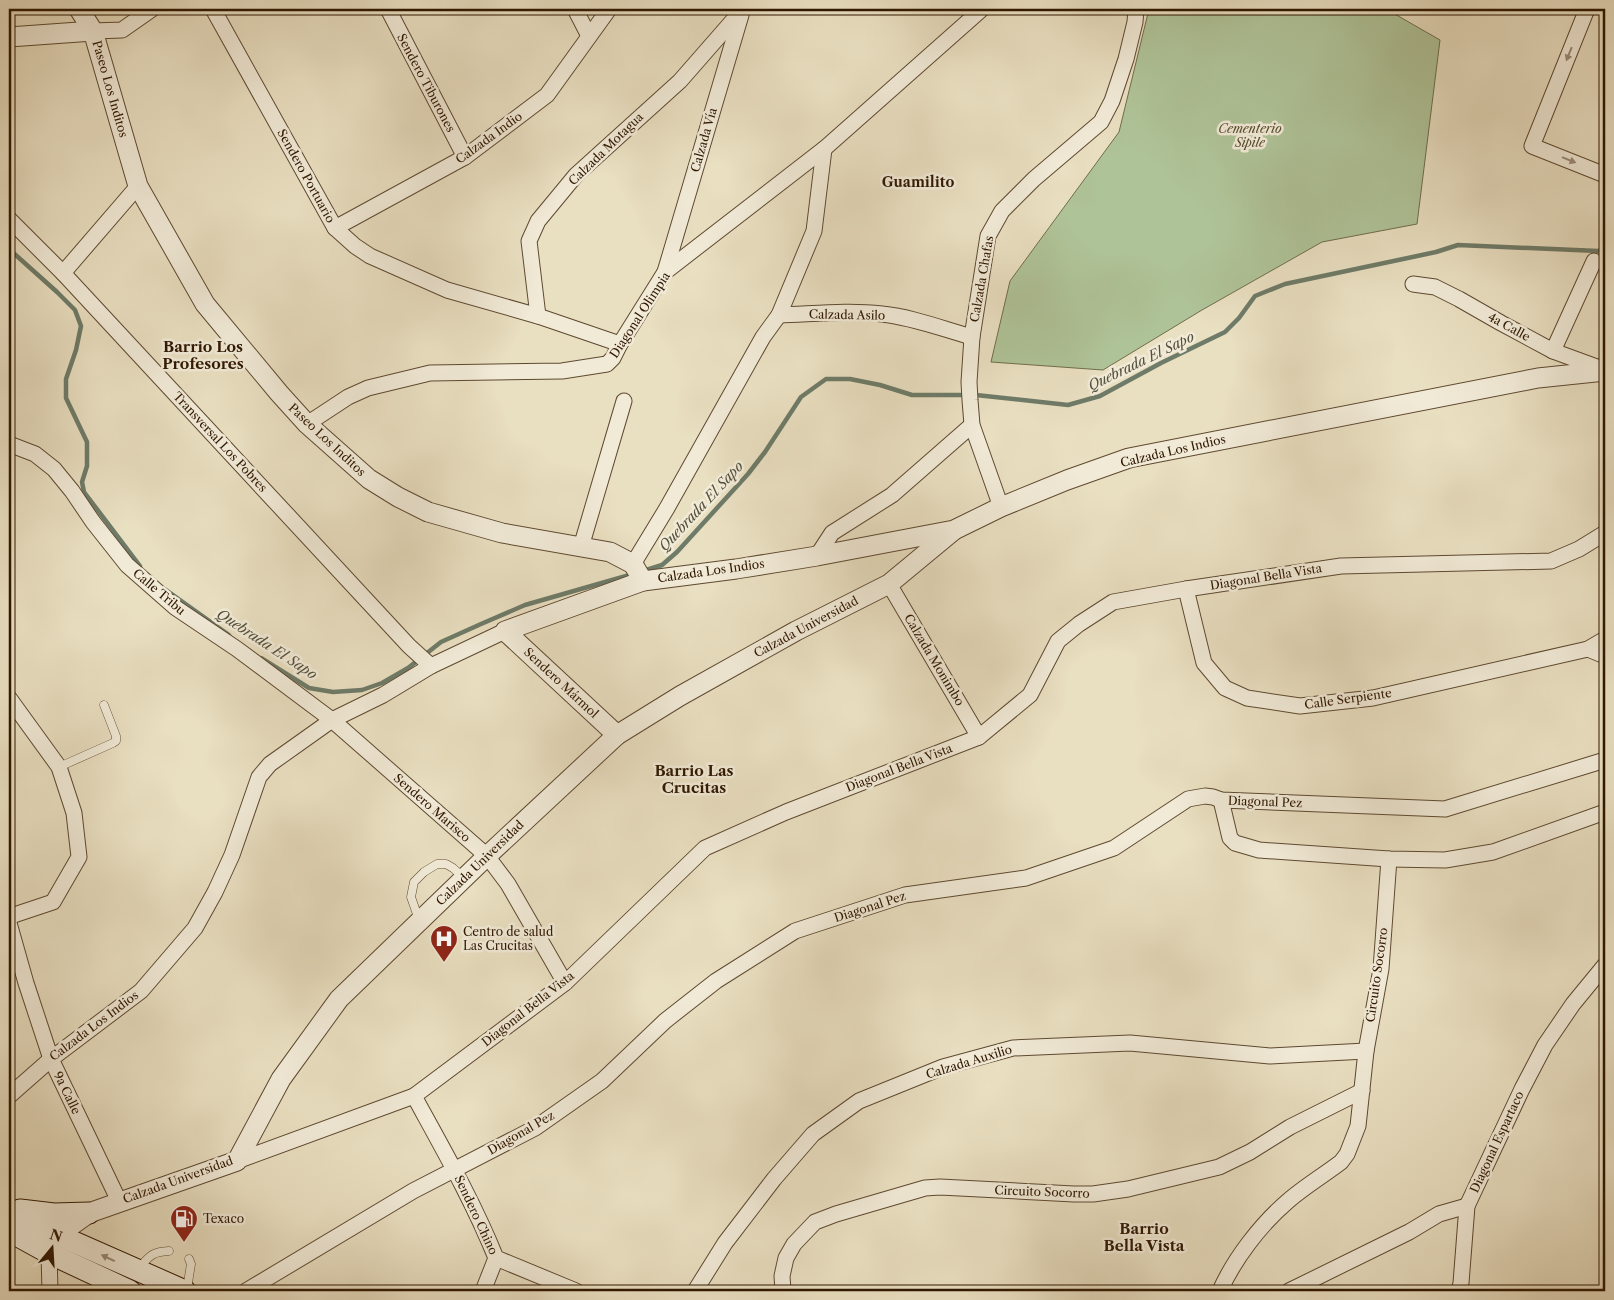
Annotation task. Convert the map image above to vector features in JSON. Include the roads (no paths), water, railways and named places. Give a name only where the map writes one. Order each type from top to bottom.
[{"type":"main road","points":[[9,1209],[54,1214],[89,1212]]},
{"type":"main road","points":[[9,1209],[54,1244],[130,1291]]},
{"type":"main road","points":[[9,1231],[138,1269],[186,1291]]},
{"type":"street","name":"Paseo Los Inditos","points":[[80,9],[93,31],[138,186],[204,304],[307,424],[369,479],[398,497],[428,512],[502,533],[610,552],[633,564]]},
{"type":"street","points":[[9,37],[122,30],[152,9]]},
{"type":"street","name":"Sendero Portuario","points":[[213,9],[335,228],[355,246],[370,256],[446,290],[538,316],[620,344]]},
{"type":"street","name":"Sendero Tiburones","points":[[388,9],[465,157]]},
{"type":"street","points":[[575,9],[589,36]]},
{"type":"street","name":"Calzada Indio","points":[[335,228],[465,157],[546,95],[610,9]]},
{"type":"street","name":"Calzada Vía","points":[[665,272],[743,9]]},
{"type":"street","name":"Calzada Motagua","points":[[538,316],[529,241],[538,222],[576,175],[680,80],[743,9]]},
{"type":"street","name":"Diagonal Olimpia","points":[[307,424],[348,397],[368,388],[430,373],[562,371],[607,364],[613,358],[665,272],[824,149],[982,9]]},
{"type":"street","name":"Calzada Chafas","points":[[1001,507],[972,425],[969,382],[972,337],[988,236],[1002,211],[1034,179],[1101,122],[1112,101],[1126,58],[1135,22],[1136,9]]},
{"type":"street","points":[[1587,9],[1532,146],[1605,175]]},
{"type":"street","points":[[643,581],[633,564],[778,315],[814,232],[824,149]]},
{"type":"street","points":[[63,273],[138,186]]},
{"type":"street","name":"Transversal Los Pobres","points":[[9,219],[63,273],[409,646],[428,663]]},
{"type":"street","points":[[1553,351],[1594,261]]},
{"type":"street","name":"4a Calle","points":[[1413,284],[1435,287],[1553,351],[1605,371]]},
{"type":"street","name":"Calzada Asilo","points":[[778,315],[883,314],[972,337]]},
{"type":"street","name":"Calzada Los Indios","points":[[9,1096],[51,1058],[141,991],[195,928],[215,892],[232,855],[259,777],[270,764],[332,720],[383,695],[428,663],[505,631],[643,581],[817,556],[954,530],[1001,507],[1067,480],[1129,458],[1538,378],[1605,371]]},
{"type":"street","points":[[581,547],[624,401]]},
{"type":"street","points":[[817,556],[832,533],[892,495],[972,425]]},
{"type":"street","name":"Calle Tribu","points":[[9,444],[35,454],[54,469],[127,565],[176,608],[237,649],[332,720]]},
{"type":"street","name":"Calzada Universidad","points":[[54,1244],[89,1212],[237,1160],[281,1079],[339,999],[487,856],[617,735],[680,696],[796,631],[889,584],[954,530]]},
{"type":"street","name":"Diagonal Bella Vista","points":[[237,1160],[414,1096],[565,983],[705,848],[786,812],[979,736],[1030,695],[1058,641],[1079,624],[1113,602],[1341,566],[1551,561],[1578,550],[1605,533]]},
{"type":"street","name":"Calzada Monimbo","points":[[889,584],[979,736]]},
{"type":"street","name":"Calle Serpiente","points":[[1186,589],[1204,663],[1225,688],[1247,698],[1300,706],[1373,698],[1588,649],[1605,639]]},
{"type":"street","name":"Sendero Mármol","points":[[505,631],[617,735]]},
{"type":"street","points":[[1588,649],[1605,656]]},
{"type":"street","points":[[9,698],[59,767],[74,813],[78,857],[53,902],[14,915],[9,914]]},
{"type":"street","name":"Sendero Marisco","points":[[332,720],[487,856],[508,884],[565,983]]},
{"type":"street","name":"Diagonal Pez","points":[[246,1291],[413,1191],[535,1128],[602,1081],[665,1021],[716,980],[795,931],[905,895],[1026,878],[1114,848],[1188,799],[1205,796],[1221,800],[1445,809],[1605,760]]},
{"type":"street","points":[[1221,800],[1230,838],[1235,842],[1259,850],[1389,859],[1445,860],[1493,852],[1605,812]]},
{"type":"street","name":"Circuito Socorro","points":[[1220,1291],[1225,1279],[1265,1223],[1288,1201],[1342,1162],[1358,1126],[1366,1051],[1381,969],[1389,859]]},
{"type":"street","name":"9a Calle","points":[[9,923],[26,983],[51,1058],[120,1201]]},
{"type":"street","name":"Diagonal Espartaco","points":[[1289,1291],[1403,1234],[1438,1214],[1466,1206],[1541,1052],[1562,1019],[1605,964]]},
{"type":"street","name":"Calzada Auxilio","points":[[695,1291],[725,1243],[774,1179],[812,1134],[859,1101],[943,1068],[1013,1048],[1130,1043],[1270,1056],[1366,1051]]},
{"type":"street","name":"Circuito Socorro","points":[[783,1291],[782,1276],[786,1258],[794,1244],[814,1222],[836,1214],[925,1188],[940,1187],[1074,1194],[1093,1194],[1128,1189],[1220,1167],[1250,1152],[1290,1127],[1362,1091]]},
{"type":"street","name":"Sendero Chino","points":[[414,1096],[455,1170],[481,1222],[496,1258],[576,1291]]},
{"type":"street","points":[[1459,1291],[1466,1206]]},
{"type":"street","points":[[50,1291],[54,1244]]},
{"type":"street","points":[[483,1291],[496,1258]]},
{"type":"lane","points":[[59,767],[116,741],[116,736],[104,705]]},
{"type":"lane","points":[[419,921],[411,897],[414,882],[424,872],[437,864],[446,864],[464,878]]},
{"type":"lane","points":[[138,1269],[149,1257],[157,1252],[169,1252]]},
{"type":"lane","points":[[186,1291],[191,1264],[189,1259]]},
{"type":"waterway","name":"Quebrada El Sapo","points":[[643,571],[662,565],[677,552],[748,474],[765,452],[801,397],[826,379],[850,379],[880,385],[912,395],[976,395],[1068,405],[1100,396],[1161,363],[1225,332],[1239,318],[1255,296],[1285,284],[1436,252],[1458,245],[1598,251],[1605,249]]},
{"type":"waterway","name":"Quebrada El Sapo","points":[[9,249],[75,310],[81,326],[76,350],[66,379],[66,398],[87,442],[87,466],[82,482],[84,492],[140,566]]},
{"type":"waterway","name":"Quebrada El Sapo","points":[[261,658],[309,688],[333,692],[362,690],[382,683],[408,668],[441,642],[525,605],[633,574]]},
{"type":"waterway","name":"Quebrada El Sapo","points":[[166,590],[229,635]]},
{"type":"place","name":"Centro de salud Las Crucitas","points":[[444,963]]},
{"type":"place","name":"Texaco","points":[[184,1243]]},
{"type":"district","name":"Guamilito","points":[[918,182]]},
{"type":"district","name":"Barrio Los Profesores","points":[[203,356]]},
{"type":"district","name":"Barrio Las Crucitas","points":[[694,780]]},
{"type":"district","name":"Barrio Bella Vista","points":[[1144,1238]]},
{"type":"park label","name":"Cementerio Sipile","points":[[1250,136]]}]
